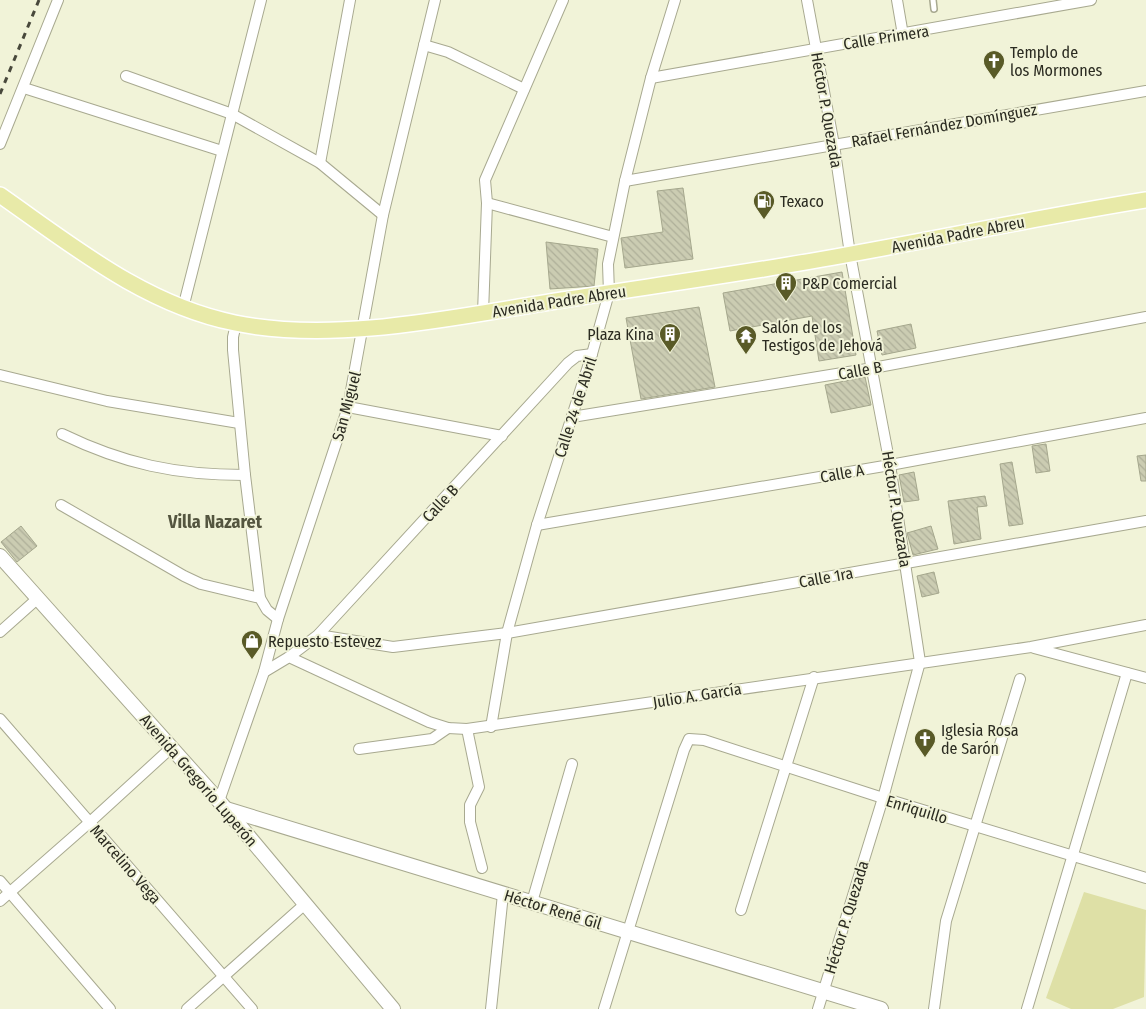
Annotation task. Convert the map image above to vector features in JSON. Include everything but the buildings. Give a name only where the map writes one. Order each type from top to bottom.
[{"type":"main road","name":"Avenida Padre Abreu","points":[[0,195],[120,278],[183,308],[236,324],[309,331],[364,328],[483,313],[850,254],[1049,216],[1146,200]]},
{"type":"street","points":[[0,144],[58,0]]},
{"type":"street","points":[[183,308],[261,0]]},
{"type":"street","points":[[320,163],[350,0]]},
{"type":"street","name":"San Miguel","points":[[222,805],[264,672],[278,619],[348,407],[364,328],[382,215],[435,0]]},
{"type":"street","points":[[483,313],[487,204],[485,180],[563,0]]},
{"type":"street","name":"Calle 24 de Abril","points":[[491,727],[506,633],[537,525],[592,354],[609,293],[608,277],[613,238],[625,181],[651,78],[675,0]]},
{"type":"street","name":"Héctor P. Quezada","points":[[807,0],[834,145],[850,254],[890,465],[920,662],[883,798],[818,1009]]},
{"type":"street","points":[[898,0],[904,35]]},
{"type":"street","name":"Calle Primera","points":[[651,78],[816,48],[904,35],[1091,0]]},
{"type":"street","points":[[424,46],[448,52],[524,89]]},
{"type":"street","points":[[126,76],[232,114],[320,163],[382,215]]},
{"type":"street","points":[[24,88],[222,151]]},
{"type":"street","name":"Rafael Fernández Domínguez","points":[[625,181],[1146,90]]},
{"type":"street","points":[[487,204],[613,238]]},
{"type":"street","name":"Calle B","points":[[572,418],[872,368],[1146,317]]},
{"type":"street","points":[[236,324],[233,338],[240,423],[260,598],[267,610],[278,619]]},
{"type":"street","name":"Calle B","points":[[289,656],[318,635],[568,363],[577,356],[592,354]]},
{"type":"street","points":[[0,375],[107,401],[240,423]]},
{"type":"street","points":[[348,407],[502,436]]},
{"type":"street","name":"Calle A","points":[[537,525],[890,465],[1146,418]]},
{"type":"street","points":[[62,434],[118,458],[208,475],[245,475]]},
{"type":"street","points":[[61,506],[201,584],[260,598]]},
{"type":"street","name":"Calle 1ra","points":[[318,635],[393,647],[506,633],[1146,521]]},
{"type":"street","name":"Avenida Gregorio Luperón","points":[[0,556],[222,805],[393,1009]]},
{"type":"street","points":[[0,632],[37,599]]},
{"type":"street","name":"Julio A. García","points":[[289,656],[429,722],[448,728],[467,729],[491,727],[814,677],[1031,647],[1146,625]]},
{"type":"street","points":[[1031,647],[1146,678]]},
{"type":"street","points":[[264,672],[289,656]]},
{"type":"street","points":[[1027,1009],[1127,673]]},
{"type":"street","points":[[741,910],[814,677]]},
{"type":"street","points":[[934,1009],[946,920],[1020,679]]},
{"type":"street","name":"Marcelino Vega","points":[[0,720],[252,1009]]},
{"type":"street","points":[[359,749],[432,738],[448,728]]},
{"type":"street","points":[[467,729],[478,787],[470,805],[470,822],[482,868]]},
{"type":"street","name":"Enriquillo","points":[[629,933],[684,750],[689,740],[704,740],[883,798],[1146,878]]},
{"type":"street","points":[[0,901],[171,748]]},
{"type":"street","points":[[532,902],[572,764]]},
{"type":"street","name":"Héctor René Gil","points":[[222,805],[503,894],[881,1009]]},
{"type":"street","points":[[0,881],[110,1009]]},
{"type":"street","points":[[491,1009],[503,894]]},
{"type":"street","points":[[187,1009],[305,904]]},
{"type":"street","points":[[604,1009],[629,933]]},
{"type":"lane","points":[[933,0],[934,9]]},
{"type":"green space","points":[[1084,892],[1146,910],[1144,997],[1113,1009],[1071,1009],[1046,998]]},
{"type":"railway","points":[[0,94],[39,0]]},
{"type":"place","name":"Templo de los Mormones","points":[[994,80]]},
{"type":"place","name":"Texaco","points":[[764,220]]},
{"type":"place","name":"P&P Comercial","points":[[786,302]]},
{"type":"place","name":"Plaza Kina","points":[[670,353]]},
{"type":"place","name":"Salón de los Testigos de Jehová","points":[[746,355]]},
{"type":"place","name":"Repuesto Estevez","points":[[252,660]]},
{"type":"place","name":"Iglesia Rosa de Sarón","points":[[925,758]]},
{"type":"district","name":"Villa Nazaret","points":[[215,522]]}]
